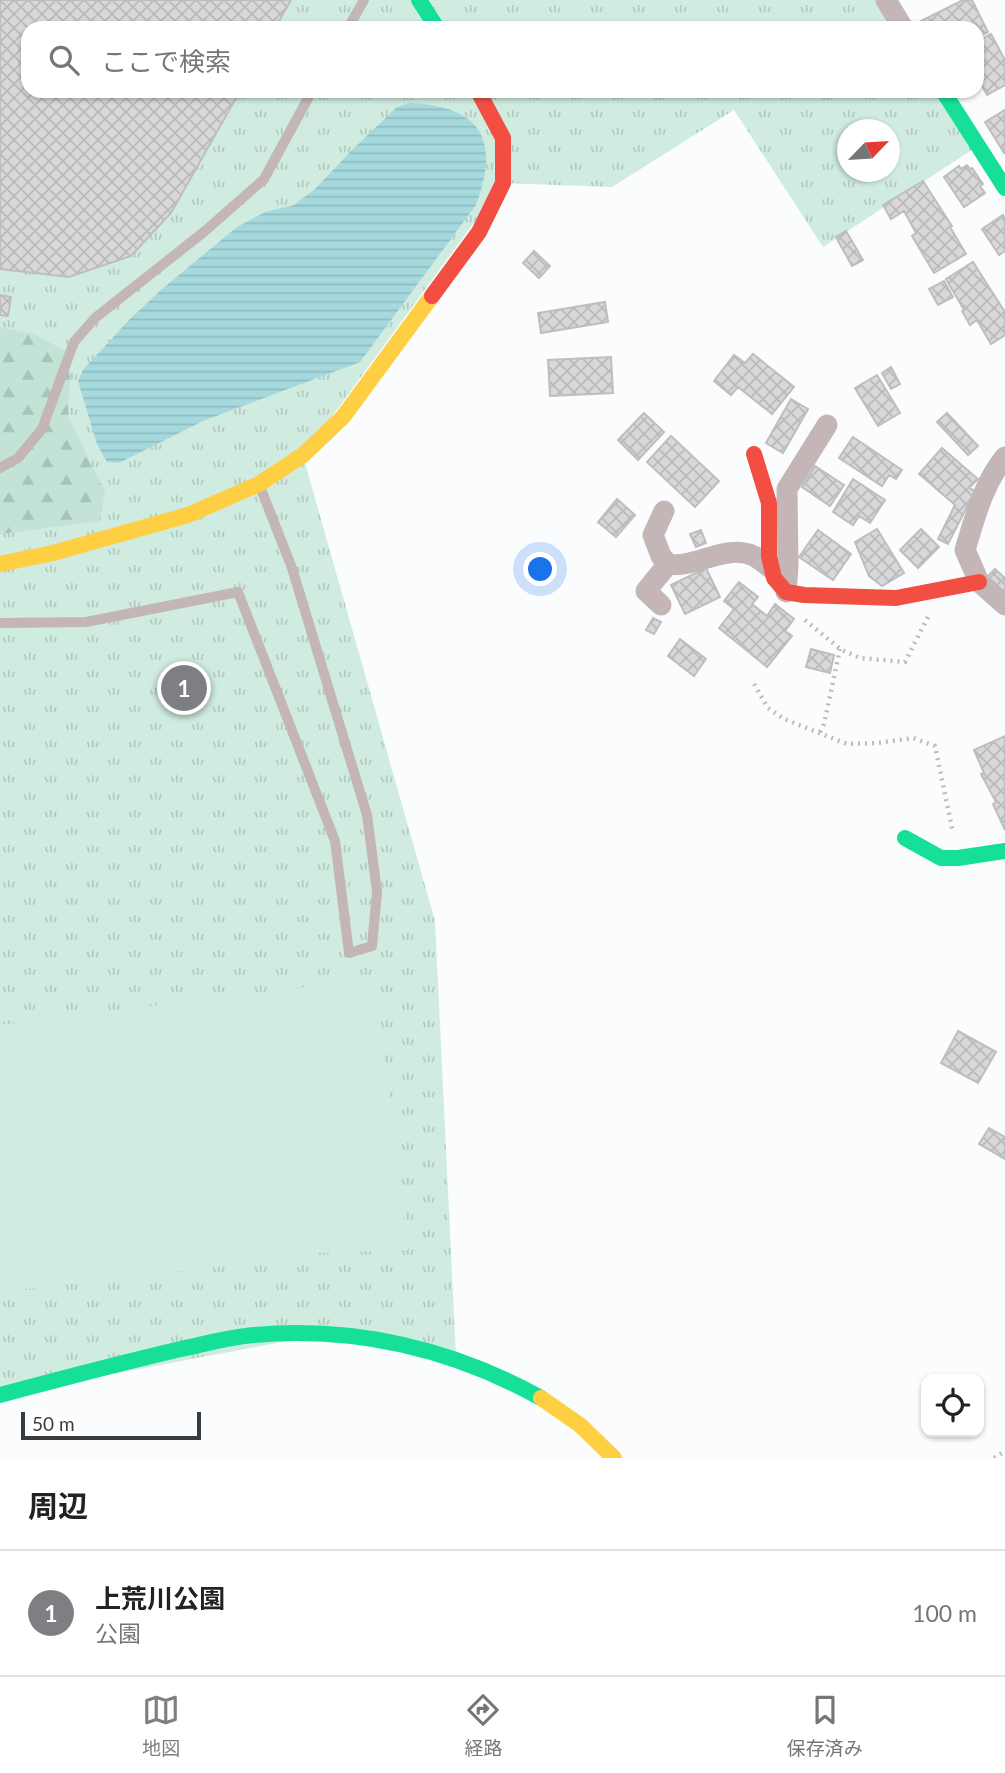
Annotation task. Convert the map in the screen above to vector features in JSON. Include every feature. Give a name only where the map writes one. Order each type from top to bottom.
[{"type":"street","points":[[419,0],[432,21]]},
{"type":"street","points":[[886,0],[899,21]]},
{"type":"street","points":[[0,564],[53,553],[188,515],[259,484],[303,455],[343,417],[479,232],[503,183],[503,138],[482,98]]},
{"type":"street","points":[[947,98],[1005,188]]},
{"type":"street","points":[[786,592],[788,489],[827,425]]},
{"type":"street","points":[[754,454],[769,503],[769,555],[774,578],[786,592],[896,598],[979,582]]},
{"type":"street","points":[[1005,457],[992,473],[978,506],[965,550],[979,582],[1005,605]]},
{"type":"street","points":[[663,510],[653,536],[661,556],[668,564],[680,566],[717,554],[733,553],[753,555],[772,569]]},
{"type":"street","points":[[661,605],[646,592],[668,564]]},
{"type":"street","points":[[905,838],[941,858],[1005,851]]},
{"type":"street","points":[[0,1395],[165,1353],[254,1335],[325,1334],[392,1340],[456,1357],[548,1401],[594,1435],[614,1458]]},
{"type":"lane","points":[[352,21],[364,0]]},
{"type":"lane","points":[[0,468],[18,458],[42,429],[74,342],[95,318],[205,231],[264,179],[308,98]]},
{"type":"lane","points":[[0,623],[86,622],[238,592],[335,841],[349,953],[372,946],[377,892],[367,815],[292,568],[259,484]]},
{"type":"path","points":[[786,592],[787,600],[798,615],[841,649],[860,658],[905,662],[931,612]]},
{"type":"path","points":[[820,732],[841,649]]},
{"type":"path","points":[[754,684],[768,708],[783,719],[847,744],[913,738],[934,746],[958,858]]},
{"type":"path","points":[[994,1458],[1005,1451]]},
{"type":"green space","points":[[0,0],[886,0],[899,21],[21,21],[21,98],[947,98],[978,146],[823,247],[734,110],[612,187],[503,183],[303,456],[435,921],[456,1357],[325,1334],[0,1395]]},
{"type":"green space","points":[[0,327],[36,335],[71,354],[68,417],[105,492],[100,521],[0,534]]},
{"type":"green space","points":[[375,978],[408,1250],[317,1253],[0,1292],[0,1025]]},
{"type":"water","points":[[410,103],[453,111],[468,119],[479,130],[485,145],[483,182],[476,205],[360,362],[203,421],[119,463],[107,462],[97,444],[78,381],[83,370],[162,289],[237,227],[265,212],[294,205],[315,189],[397,107]]},
{"type":"building","points":[[0,0],[291,0],[279,21],[21,21],[21,98],[236,98],[171,213],[131,256],[69,277],[0,269]]},
{"type":"building","points":[[963,0],[972,0],[982,21],[921,21]]},
{"type":"building","points":[[991,34],[1005,60],[1005,85],[987,95],[984,90],[984,38]]},
{"type":"building","points":[[1005,110],[1005,153],[1004,153],[985,122]]},
{"type":"building","points":[[967,165],[983,184],[980,186],[985,193],[964,207],[944,177],[959,166],[961,169]]},
{"type":"building","points":[[923,181],[952,226],[950,227],[966,254],[934,273],[912,236],[916,233],[904,211],[891,219],[883,205]]},
{"type":"building","points":[[1003,215],[1005,251],[999,255],[982,229]]},
{"type":"building","points":[[846,231],[863,260],[852,266],[836,237]]},
{"type":"building","points":[[534,251],[550,266],[539,278],[523,263]]},
{"type":"building","points":[[973,262],[1005,312],[1005,335],[991,344],[977,320],[970,325],[946,279]]},
{"type":"building","points":[[944,281],[953,297],[938,305],[929,289]]},
{"type":"building","points":[[0,295],[11,297],[8,316],[0,315]]},
{"type":"building","points":[[605,302],[608,322],[541,333],[538,313]]},
{"type":"building","points":[[753,354],[794,387],[772,414],[738,387],[731,395],[714,381],[734,355],[745,363]]},
{"type":"building","points":[[611,357],[613,393],[550,396],[548,360]]},
{"type":"building","points":[[891,367],[900,384],[891,389],[882,373]]},
{"type":"building","points":[[877,375],[900,413],[878,426],[855,388]]},
{"type":"building","points":[[791,399],[808,409],[783,453],[766,443]]},
{"type":"building","points":[[644,413],[664,432],[638,460],[618,440]]},
{"type":"building","points":[[947,413],[978,446],[968,455],[937,422]]},
{"type":"building","points":[[671,436],[719,481],[695,507],[647,462]]},
{"type":"building","points":[[853,437],[902,470],[896,479],[889,475],[882,486],[839,458]]},
{"type":"building","points":[[942,448],[978,479],[969,488],[975,491],[948,544],[938,539],[955,505],[919,474]]},
{"type":"building","points":[[815,466],[844,485],[830,506],[802,487]]},
{"type":"building","points":[[853,479],[885,500],[870,523],[859,516],[853,525],[833,512]]},
{"type":"building","points":[[617,499],[635,515],[616,537],[598,522]]},
{"type":"building","points":[[877,529],[904,573],[882,586],[869,576],[855,542]]},
{"type":"building","points":[[921,529],[939,547],[918,568],[900,550]]},
{"type":"building","points":[[701,530],[706,543],[696,547],[690,534]]},
{"type":"building","points":[[818,530],[851,554],[833,580],[799,557]]},
{"type":"building","points":[[706,568],[720,597],[685,614],[671,585]]},
{"type":"building","points":[[995,569],[1005,578],[1005,593],[987,577]]},
{"type":"building","points":[[739,582],[758,597],[752,604],[767,616],[775,604],[794,619],[785,631],[792,636],[767,667],[719,628],[734,609],[724,601]]},
{"type":"building","points":[[653,618],[661,622],[654,634],[646,630]]},
{"type":"building","points":[[680,639],[706,659],[694,676],[668,656]]},
{"type":"building","points":[[811,649],[834,655],[830,673],[806,667]]},
{"type":"building","points":[[1005,736],[1005,830],[993,804],[996,802],[981,774],[984,773],[974,750]]},
{"type":"building","points":[[958,1031],[996,1052],[978,1083],[941,1063]]},
{"type":"building","points":[[989,1128],[1005,1137],[1005,1159],[979,1144]]},
{"type":"traffic: fast","points":[[419,0],[432,21]]},
{"type":"traffic: fast","points":[[947,98],[1005,188]]},
{"type":"traffic: fast","points":[[905,838],[941,858],[1005,851]]},
{"type":"traffic: fast","points":[[0,1395],[236,1337],[292,1333],[366,1338],[438,1354],[473,1366],[541,1398]]},
{"type":"traffic: slow","points":[[0,564],[53,553],[188,515],[259,484],[303,455],[343,417],[432,296]]},
{"type":"traffic: slow","points":[[541,1398],[580,1425],[614,1458]]},
{"type":"traffic: jam","points":[[432,296],[479,232],[503,183],[503,138],[482,98]]},
{"type":"traffic: jam","points":[[754,454],[769,503],[769,556],[774,578],[786,592],[896,598],[979,582]]},
{"type":"place","name":"上荒川公園","points":[[184,688]]}]
